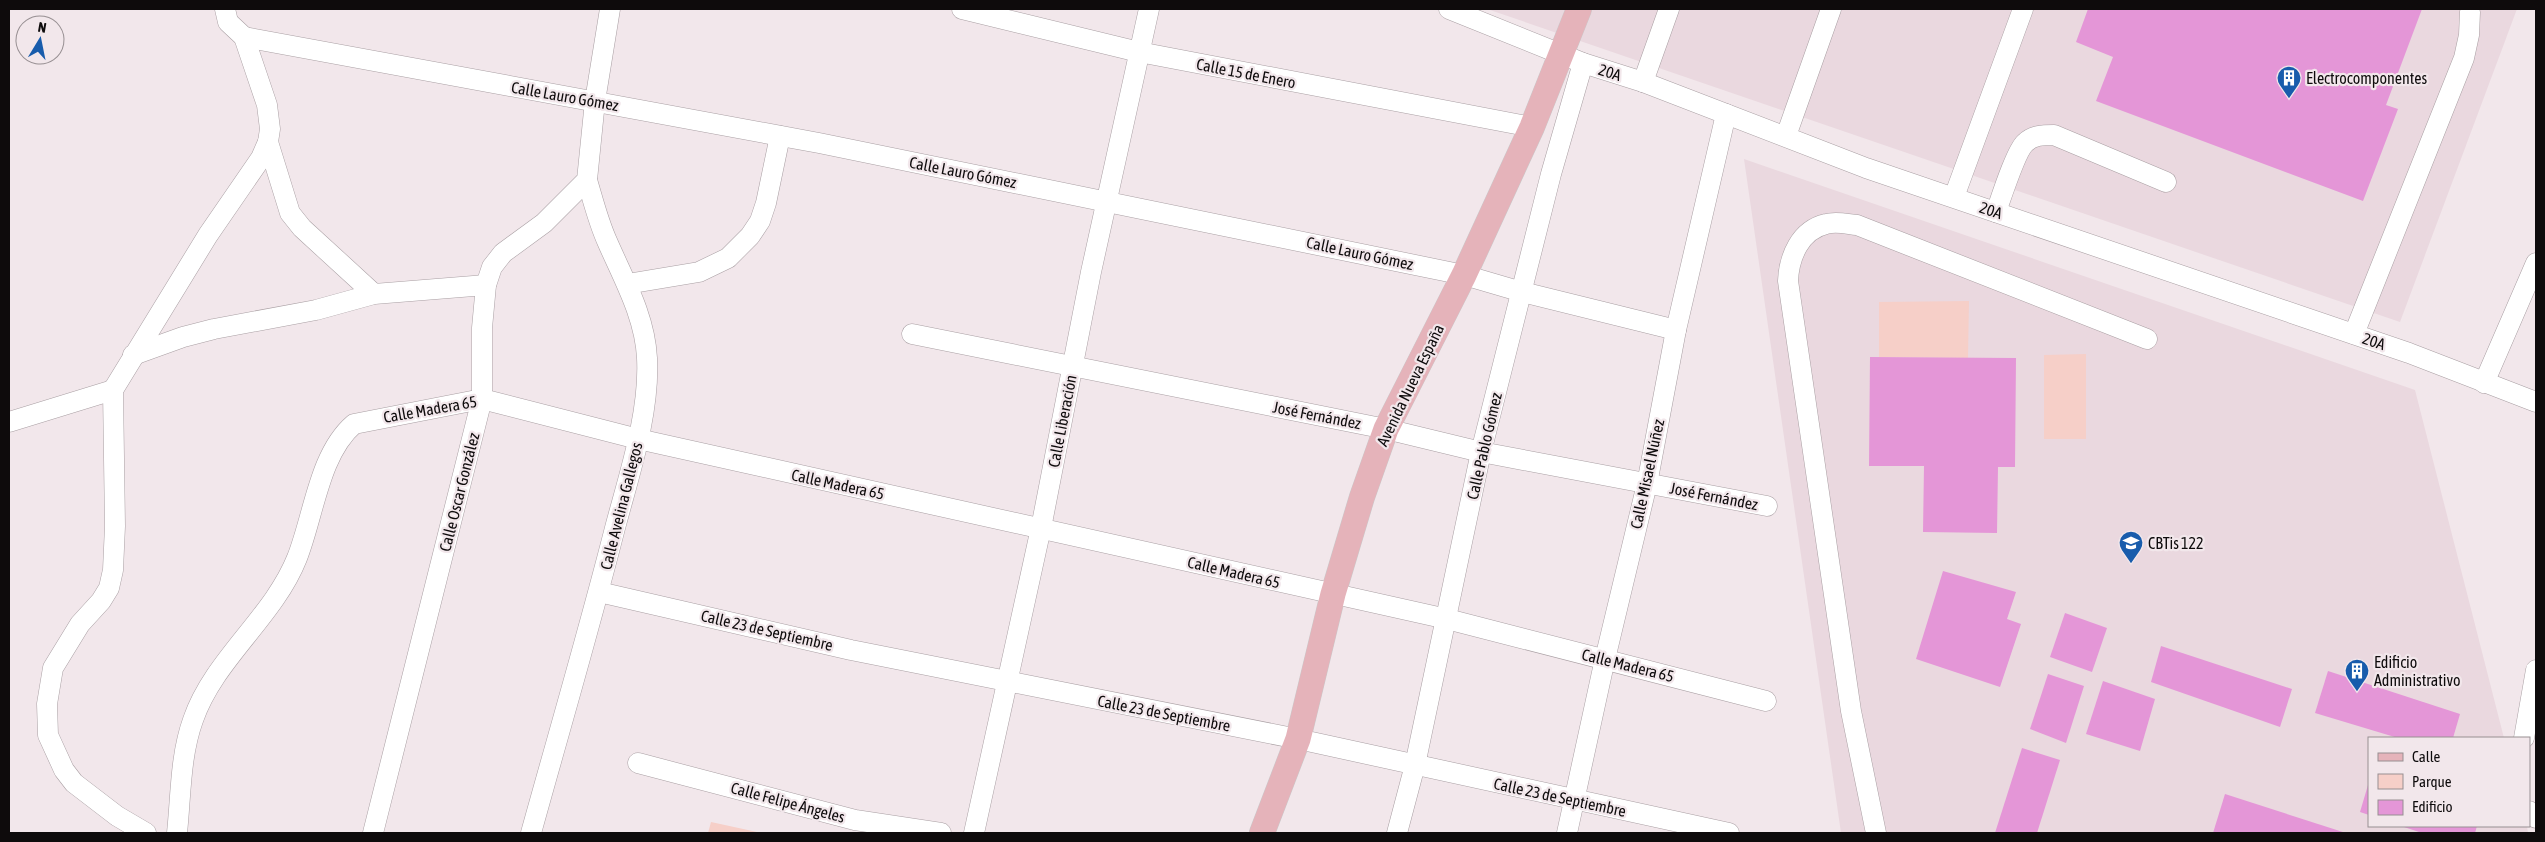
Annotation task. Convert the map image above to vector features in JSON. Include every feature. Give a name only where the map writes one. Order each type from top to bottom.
[{"type":"main road","name":"Avenida Nueva España","points":[[1262,833],[1298,739],[1333,594],[1362,497],[1386,429],[1464,275],[1532,127],[1573,58],[1579,9]]},
{"type":"street","points":[[225,9],[228,22],[244,37],[270,117],[268,142],[290,213],[302,228],[374,294]]},
{"type":"street","points":[[587,180],[595,101],[610,9]]},
{"type":"street","name":"Calle 15 de Enero","points":[[962,9],[1139,52],[1532,127]]},
{"type":"street","name":"Calle Liberación","points":[[974,833],[1041,528],[1107,201],[1149,9]]},
{"type":"street","name":"20A","points":[[1448,9],[1866,168],[2354,334],[2536,402]]},
{"type":"street","points":[[1643,82],[1669,9]]},
{"type":"street","points":[[1786,136],[1831,9]]},
{"type":"street","points":[[1954,197],[2023,9]]},
{"type":"street","points":[[2354,334],[2464,58],[2469,35],[2470,12]]},
{"type":"street","name":"Calle Lauro Gómez","points":[[244,37],[780,136],[1107,201],[1464,275],[1522,292],[1676,330]]},
{"type":"street","name":"Calle Pablo Gómez","points":[[1397,833],[1415,766],[1481,452],[1551,174],[1573,58]]},
{"type":"street","name":"Calle Misael Núñez","points":[[1567,833],[1646,484],[1676,330],[1726,114]]},
{"type":"street","points":[[1996,212],[2023,145],[2042,134],[2054,135],[2166,182]]},
{"type":"street","points":[[627,284],[699,272],[728,258],[750,236],[760,221],[766,204],[780,136]]},
{"type":"street","points":[[146,833],[117,816],[74,783],[54,754],[48,735],[46,704],[53,668],[80,624],[101,601],[108,588],[113,570],[115,526],[113,390],[224,209],[260,158],[268,142]]},
{"type":"street","name":"Calle Avelina Gallegos","points":[[531,833],[599,592],[638,439],[647,377],[647,356],[638,316],[627,284],[607,240],[587,180]]},
{"type":"street","name":"Calle Oscar González","points":[[373,833],[482,399],[482,328],[486,285],[492,267],[503,253],[544,223],[587,180]]},
{"type":"street","points":[[1876,833],[1850,711],[1817,493],[1788,281],[1789,266],[1794,251],[1806,235],[1825,224],[1857,225],[2147,340]]},
{"type":"street","points":[[2484,382],[2536,263]]},
{"type":"street","points":[[133,355],[206,331],[316,310],[374,294],[486,285]]},
{"type":"street","name":"José Fernández","points":[[912,334],[1386,429],[1481,452],[1767,506]]},
{"type":"street","points":[[9,422],[113,390]]},
{"type":"street","name":"Calle Madera 65","points":[[177,833],[185,756],[193,720],[211,683],[279,591],[297,559],[330,456],[342,434],[354,424],[482,399],[638,439],[1447,619],[1766,701]]},
{"type":"street","name":"Calle 23 de Septiembre","points":[[599,592],[841,648],[1298,739],[1729,833]]},
{"type":"street","points":[[2524,737],[2536,670]]},
{"type":"street","name":"Calle Felipe Ángeles","points":[[638,763],[854,826],[941,833]]},
{"type":"shaded area","points":[[1487,9],[2517,9],[2400,322]]},
{"type":"shaded area","name":"CBTis 122","points":[[1744,159],[2415,390],[2504,737],[2368,737],[2368,827],[2527,827],[2528,833],[1841,833]]},
{"type":"green space","points":[[1969,301],[1968,358],[1879,357],[1879,302]]},
{"type":"green space","points":[[2086,354],[2086,439],[2044,439],[2044,355]]},
{"type":"green space","points":[[711,822],[757,832],[757,833],[708,833]]},
{"type":"building","points":[[2088,9],[2422,9],[2386,105],[2398,109],[2363,201],[2096,101],[2113,57],[2076,42]]},
{"type":"building","points":[[1870,357],[2016,358],[2015,467],[1998,467],[1997,533],[1923,532],[1924,466],[1869,466]]},
{"type":"building","points":[[1943,571],[2016,592],[2007,619],[2021,624],[2000,687],[1916,659]]},
{"type":"building","points":[[2065,613],[2107,628],[2092,672],[2050,657]]},
{"type":"building","points":[[2161,646],[2292,689],[2280,727],[2151,682]]},
{"type":"building","name":"Edificio Administrativo","points":[[2328,671],[2460,714],[2453,737],[2395,737],[2315,713]]},
{"type":"building","points":[[2048,674],[2084,686],[2066,743],[2030,729]]},
{"type":"building","points":[[2103,681],[2155,699],[2140,751],[2086,734]]},
{"type":"building","points":[[2022,748],[2060,760],[2037,833],[1995,833]]},
{"type":"building","points":[[2368,785],[2368,815],[2360,812]]},
{"type":"building","points":[[2225,794],[2346,833],[2213,833]]},
{"type":"building","points":[[2404,827],[2477,827],[2475,833],[2422,833]]},
{"type":"place","name":"Electrocomponentes","points":[[2289,99]]},
{"type":"place","name":"CBTis 122","points":[[2131,564]]},
{"type":"place","name":"Edificio Administrativo","points":[[2357,692]]}]
